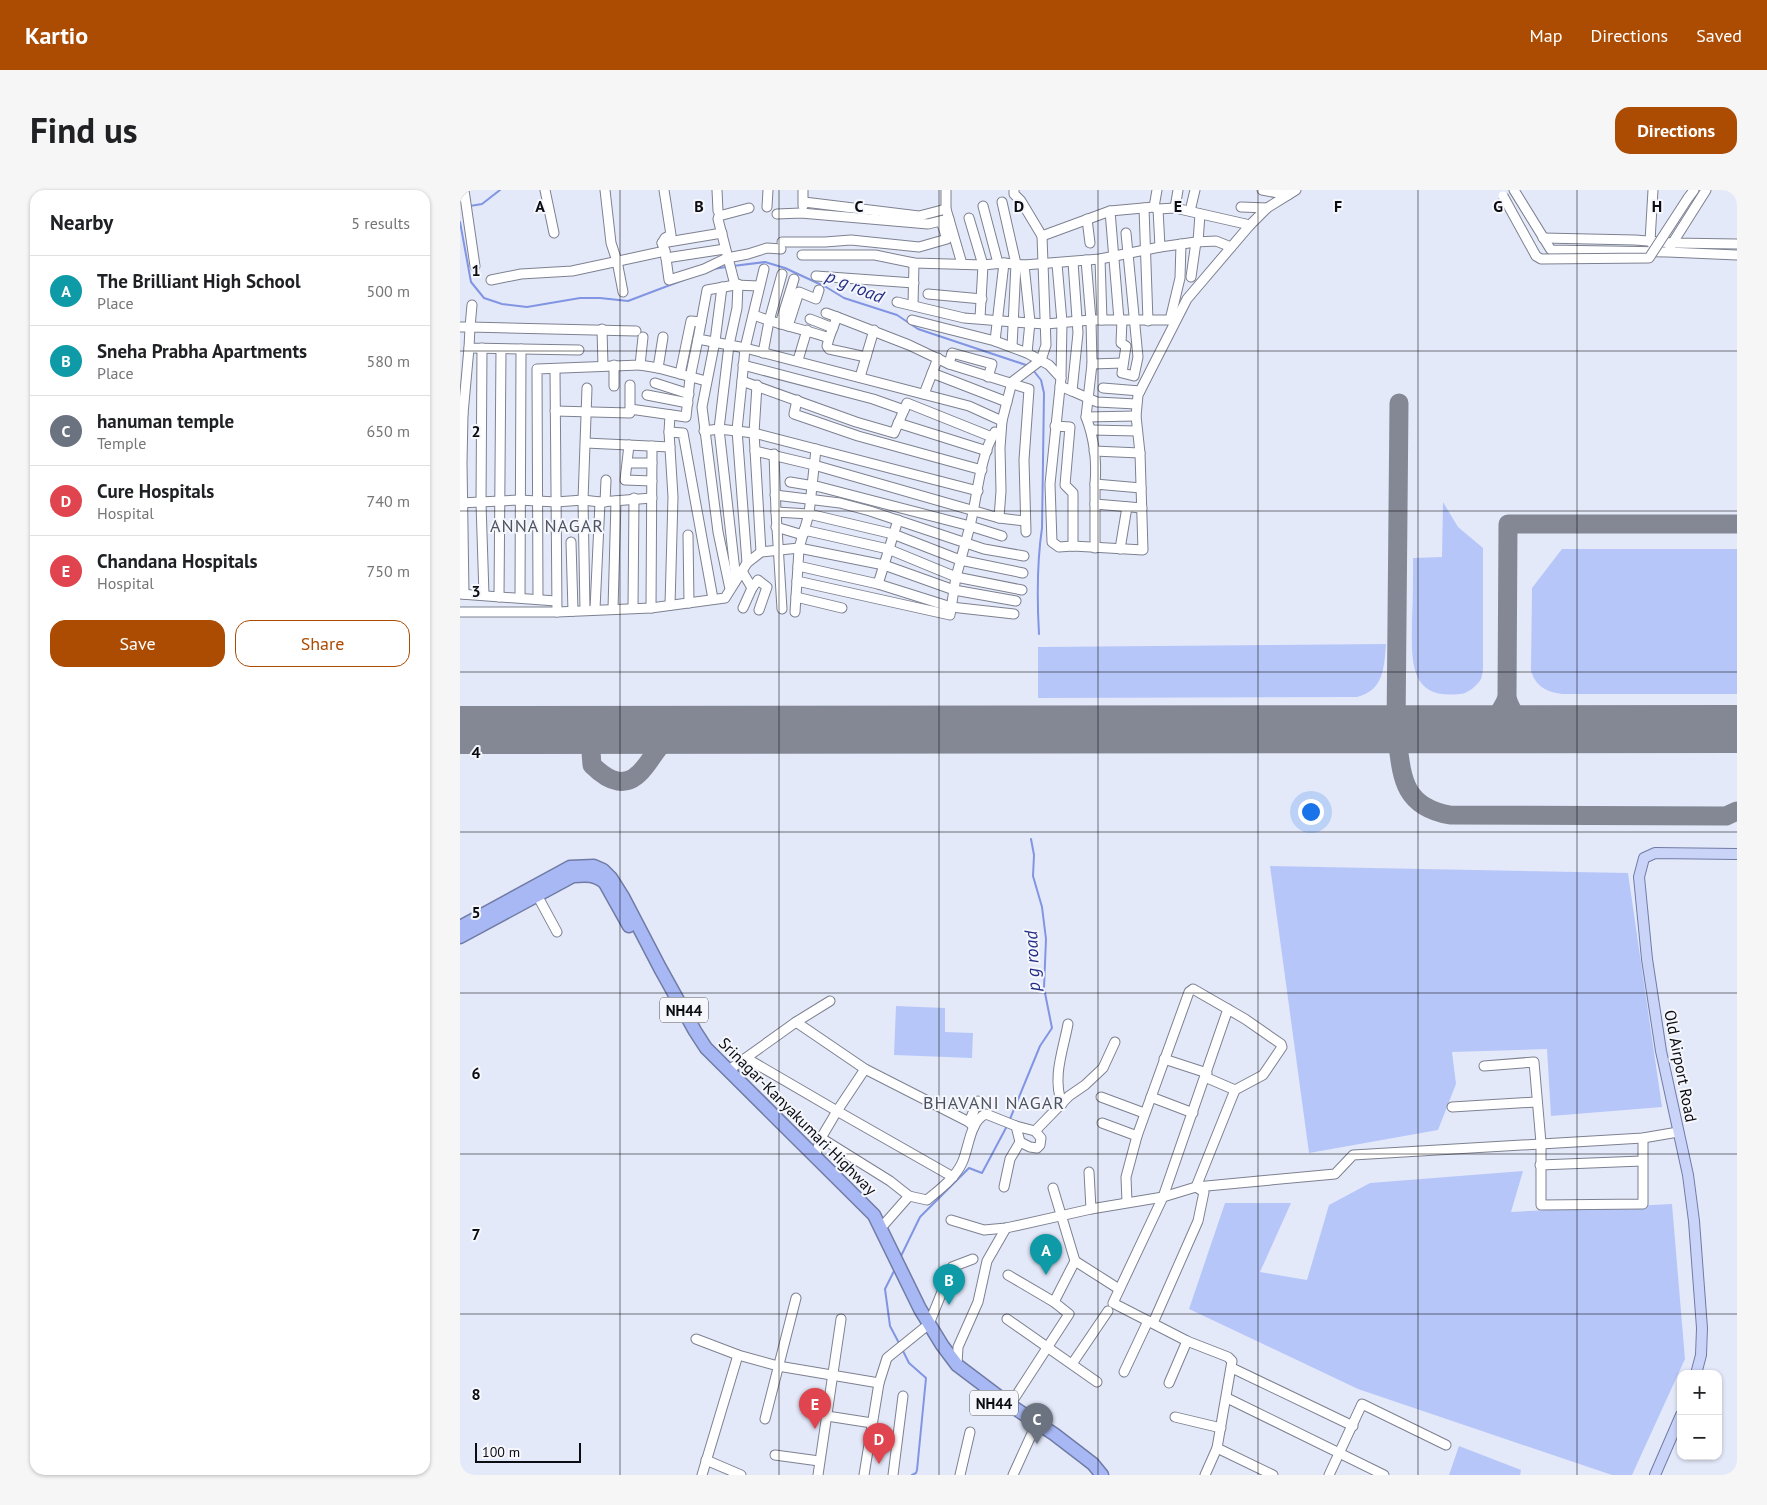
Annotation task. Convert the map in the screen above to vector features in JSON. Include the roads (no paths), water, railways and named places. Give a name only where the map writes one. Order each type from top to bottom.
[{"type":"highway","name":"Srinagar-Kanyakumari Highway","points":[[460,927],[570,867],[594,866],[603,870],[611,878],[623,897],[706,1048],[874,1215],[888,1254]]},
{"type":"highway","name":"Srinagar-Kanyakumari Highway","points":[[460,937],[573,876],[592,875],[600,878],[605,883],[700,1053],[867,1220],[888,1254],[926,1327],[957,1375],[1002,1409],[1049,1439],[1092,1475]]},
{"type":"highway","name":"Srinagar-Kanyakumari Highway","points":[[926,1327],[957,1365],[1010,1406],[1054,1434],[1093,1464],[1102,1475]]},
{"type":"main road","name":"Old Airport Road","points":[[1697,1370],[1702,1328],[1694,1221],[1688,1175],[1661,1051],[1647,959],[1639,877],[1644,858],[1655,853],[1737,854]]},
{"type":"main road","points":[[1655,1475],[1677,1424]]},
{"type":"street","points":[[464,190],[475,266]]},
{"type":"street","points":[[545,190],[554,233]]},
{"type":"street","points":[[605,190],[611,243],[617,261],[623,292]]},
{"type":"street","points":[[664,190],[670,235],[664,238],[664,251],[669,280],[704,269],[726,256]]},
{"type":"street","points":[[718,190],[718,211]]},
{"type":"street","points":[[768,190],[768,207]]},
{"type":"street","points":[[801,213],[804,202],[804,190]]},
{"type":"street","points":[[664,251],[726,256],[748,254],[782,246],[851,240],[919,247],[947,239],[945,220],[946,190]]},
{"type":"street","points":[[999,518],[1002,421],[1012,382],[1038,362],[1046,345],[1042,236],[1021,201],[1014,194],[1014,190]]},
{"type":"street","points":[[1157,190],[1156,208],[1160,247]]},
{"type":"street","points":[[1175,208],[1178,190]]},
{"type":"street","points":[[1190,211],[1195,190]]},
{"type":"street","points":[[1262,190],[1292,193]]},
{"type":"street","points":[[1514,190],[1551,250],[1737,255]]},
{"type":"street","points":[[1650,241],[1653,190]]},
{"type":"street","points":[[1502,193],[1536,256],[1541,259],[1649,258],[1694,190]]},
{"type":"street","points":[[1543,238],[1650,241],[1652,244],[1664,249],[1670,247],[1673,243],[1706,190]]},
{"type":"street","points":[[1057,264],[1062,322],[1061,382],[1050,484],[1052,542],[1058,547],[1073,546],[1143,550],[1140,453],[1136,416],[1136,404],[1140,391],[1172,322],[1187,298],[1250,224],[1267,208],[1292,193]]},
{"type":"street","points":[[804,202],[919,216],[946,209]]},
{"type":"street","points":[[1002,202],[1020,265],[1030,322],[1027,353]]},
{"type":"street","points":[[983,206],[1001,263],[995,341]]},
{"type":"street","points":[[1241,207],[1267,208]]},
{"type":"street","points":[[736,580],[718,429],[729,345],[737,308],[735,281],[726,256],[718,220],[719,216],[750,208]]},
{"type":"street","points":[[1042,236],[1110,211],[1144,208],[1175,208],[1250,224]]},
{"type":"street","points":[[1144,208],[1148,321]]},
{"type":"street","points":[[1110,211],[1121,320],[1121,343],[1126,346],[1122,373],[1134,376],[1138,357],[1126,233]]},
{"type":"street","points":[[777,214],[801,213],[928,224],[945,220]]},
{"type":"street","points":[[1191,277],[1200,214]]},
{"type":"street","points":[[969,218],[983,265],[980,318]]},
{"type":"street","points":[[1087,219],[1090,243]]},
{"type":"street","points":[[945,220],[962,264]]},
{"type":"street","points":[[491,280],[521,274],[572,271],[664,251],[722,232]]},
{"type":"street","points":[[802,254],[875,255],[914,263],[1043,265],[1114,257],[1160,247],[1197,242],[1216,241],[1230,247]]},
{"type":"street","points":[[1673,243],[1737,244]]},
{"type":"street","points":[[1172,322],[1180,278],[1181,244]]},
{"type":"street","points":[[1100,259],[1102,320]]},
{"type":"street","points":[[1086,260],[1091,320],[1092,364],[1086,416],[1091,430],[1096,470],[1095,548]]},
{"type":"street","points":[[1072,391],[1078,333],[1073,262]]},
{"type":"street","points":[[913,305],[914,263]]},
{"type":"street","points":[[1012,347],[1020,265]]},
{"type":"street","points":[[752,588],[745,567],[737,430],[743,365],[764,268]]},
{"type":"street","points":[[763,353],[769,321],[782,274]]},
{"type":"street","points":[[816,276],[914,283]]},
{"type":"street","points":[[784,325],[794,278]]},
{"type":"street","points":[[713,599],[683,433],[690,378],[707,290],[722,287],[735,281],[759,286]]},
{"type":"street","points":[[722,287],[702,407],[718,532],[730,589]]},
{"type":"street","points":[[784,325],[799,292],[816,299],[819,290]]},
{"type":"street","points":[[928,294],[982,299]]},
{"type":"street","points":[[896,302],[964,318],[1014,322],[1046,324],[1078,320],[1121,320],[1172,322]]},
{"type":"street","points":[[472,305],[462,418],[462,594],[538,598],[556,601]]},
{"type":"street","points":[[826,313],[874,330],[949,364],[988,377],[1012,382],[1029,389],[1024,460],[1026,532]]},
{"type":"street","points":[[754,315],[829,338]]},
{"type":"street","points":[[836,317],[827,346],[829,349],[866,357]]},
{"type":"street","points":[[810,319],[833,328]]},
{"type":"street","points":[[912,320],[995,341],[1027,353],[1038,362],[1049,365],[1061,382],[1072,391],[1097,402],[1136,404]]},
{"type":"street","points":[[680,374],[691,321],[701,322]]},
{"type":"street","points":[[460,327],[602,330],[640,334],[640,365]]},
{"type":"street","points":[[602,330],[603,366]]},
{"type":"street","points":[[798,360],[807,330]]},
{"type":"street","points":[[860,377],[874,330]]},
{"type":"street","points":[[658,368],[663,337]]},
{"type":"street","points":[[698,339],[798,360],[969,406],[1002,421]]},
{"type":"street","points":[[469,348],[579,350]]},
{"type":"street","points":[[482,348],[484,595]]},
{"type":"street","points":[[499,597],[501,348]]},
{"type":"street","points":[[520,597],[521,349]]},
{"type":"street","points":[[949,364],[952,353],[992,364],[988,377]]},
{"type":"street","points":[[924,394],[938,358]]},
{"type":"street","points":[[1092,364],[1124,363]]},
{"type":"street","points":[[521,369],[555,370],[614,365],[640,365],[706,381]]},
{"type":"street","points":[[614,365],[614,386]]},
{"type":"street","points":[[743,365],[873,399],[904,410]]},
{"type":"street","points":[[537,369],[538,598]]},
{"type":"street","points":[[555,370],[557,612]]},
{"type":"street","points":[[932,373],[1007,402]]},
{"type":"street","points":[[742,381],[856,422],[894,433],[907,402],[992,437]]},
{"type":"street","points":[[655,383],[688,399]]},
{"type":"street","points":[[555,411],[630,413],[630,385]]},
{"type":"street","points":[[757,385],[754,434],[761,552]]},
{"type":"street","points":[[585,610],[583,500],[587,388]]},
{"type":"street","points":[[1103,388],[1140,391]]},
{"type":"street","points":[[647,395],[688,399]]},
{"type":"street","points":[[797,400],[794,414],[858,436],[982,470]]},
{"type":"street","points":[[630,409],[686,417]]},
{"type":"street","points":[[670,415],[669,432],[673,497],[670,605]]},
{"type":"street","points":[[1086,416],[1136,416]]},
{"type":"street","points":[[797,581],[950,615],[956,577],[966,544],[987,450],[992,437],[1002,421]]},
{"type":"street","points":[[898,423],[987,450]]},
{"type":"street","points":[[1055,426],[1070,427],[1065,485],[1073,493],[1073,546]]},
{"type":"street","points":[[704,431],[718,429],[737,430],[978,491]]},
{"type":"street","points":[[1091,430],[1137,431]]},
{"type":"street","points":[[669,432],[683,433]]},
{"type":"street","points":[[586,442],[670,447]]},
{"type":"street","points":[[629,445],[625,480],[652,481]]},
{"type":"street","points":[[651,608],[652,446]]},
{"type":"street","points":[[795,612],[800,548],[809,514],[816,449]]},
{"type":"street","points":[[1094,450],[1140,453]]},
{"type":"street","points":[[756,451],[814,465],[999,518],[1026,521]]},
{"type":"street","points":[[774,454],[777,550],[781,577],[782,609]]},
{"type":"street","points":[[628,463],[652,463]]},
{"type":"street","points":[[596,609],[602,502],[606,480]]},
{"type":"street","points":[[790,482],[970,526],[1002,536]]},
{"type":"street","points":[[1095,484],[1141,488]]},
{"type":"street","points":[[775,495],[840,503],[898,520],[966,544],[1024,556]]},
{"type":"street","points":[[633,608],[634,498]]},
{"type":"street","points":[[462,503],[519,500],[556,502],[583,500],[602,502],[652,498]]},
{"type":"street","points":[[613,609],[616,501]]},
{"type":"street","points":[[1095,504],[1142,508]]},
{"type":"street","points":[[1120,549],[1127,506]]},
{"type":"street","points":[[776,512],[809,514],[893,534],[960,560],[1023,573]]},
{"type":"street","points":[[878,584],[898,520]]},
{"type":"street","points":[[776,527],[803,535]]},
{"type":"street","points":[[803,535],[804,530],[888,549],[956,577],[1022,590]]},
{"type":"street","points":[[688,535],[689,603]]},
{"type":"street","points":[[571,542],[573,611]]},
{"type":"street","points":[[460,612],[557,612],[651,608],[725,598],[745,567],[761,552],[800,548],[884,565],[954,590],[1016,601]]},
{"type":"street","points":[[798,566],[878,584],[951,607],[1014,614]]},
{"type":"street","points":[[743,608],[752,588],[758,580],[767,586],[759,610]]},
{"type":"street","points":[[796,597],[842,608]]},
{"type":"street","points":[[537,895],[557,932]]},
{"type":"street","points":[[1127,1202],[1126,1178],[1144,1113],[1189,992],[1193,989],[1228,1009],[1281,1044],[1282,1047],[1263,1075],[1235,1090],[1196,1187]]},
{"type":"street","points":[[729,1070],[796,1022],[830,1001]]},
{"type":"street","points":[[1205,1475],[1218,1448],[1232,1361],[1228,1356],[1187,1341],[1113,1303],[1163,1197],[1228,1009]]},
{"type":"street","points":[[796,1022],[865,1069],[972,1124]]},
{"type":"street","points":[[1062,1104],[1057,1091],[1057,1074],[1068,1024]]},
{"type":"street","points":[[1035,1132],[1062,1104],[1103,1068],[1116,1042]]},
{"type":"street","points":[[746,1058],[953,1177]]},
{"type":"street","points":[[1164,1059],[1206,1075],[1235,1090]]},
{"type":"street","points":[[1484,1066],[1534,1062],[1541,1143],[1541,1205],[1643,1204],[1643,1138]]},
{"type":"street","points":[[815,1157],[821,1138],[836,1111],[865,1069]]},
{"type":"street","points":[[1101,1097],[1144,1113]]},
{"type":"street","points":[[1151,1097],[1193,1113]]},
{"type":"street","points":[[821,1138],[890,1181],[909,1196],[927,1200],[953,1177],[962,1163],[978,1101]]},
{"type":"street","points":[[1452,1107],[1536,1102]]},
{"type":"street","points":[[972,1124],[986,1114],[1035,1132],[1041,1138],[1040,1145],[1037,1148],[1020,1142]]},
{"type":"street","points":[[1102,1123],[1137,1136]]},
{"type":"street","points":[[1004,1187],[1010,1159],[1020,1142],[1016,1126]]},
{"type":"street","points":[[951,1220],[984,1230],[1006,1228],[1091,1209],[1163,1197],[1196,1187],[1335,1174],[1353,1155],[1643,1138],[1678,1132]]},
{"type":"street","points":[[1540,1165],[1642,1161]]},
{"type":"street","points":[[1089,1172],[1091,1209]]},
{"type":"street","points":[[1124,1372],[1151,1322],[1198,1221],[1204,1192],[1196,1187]]},
{"type":"street","points":[[1052,1188],[1075,1261],[1119,1289]]},
{"type":"street","points":[[880,1229],[909,1196]]},
{"type":"street","points":[[957,1365],[958,1347],[978,1302],[986,1261],[1006,1228]]},
{"type":"street","points":[[864,1475],[879,1383],[887,1358],[926,1327],[952,1267],[973,1259]]},
{"type":"street","points":[[1054,1302],[1075,1261]]},
{"type":"street","points":[[1008,1275],[1054,1302],[1069,1314],[1010,1406]]},
{"type":"street","points":[[765,1419],[796,1298]]},
{"type":"street","points":[[1072,1364],[1108,1311]]},
{"type":"street","points":[[818,1475],[841,1319]]},
{"type":"street","points":[[1007,1319],[1097,1382]]},
{"type":"street","points":[[696,1339],[738,1355],[778,1366],[879,1383]]},
{"type":"street","points":[[1169,1383],[1187,1341]]},
{"type":"street","points":[[702,1475],[738,1355]]},
{"type":"street","points":[[1232,1368],[1353,1426]]},
{"type":"street","points":[[893,1475],[903,1396]]},
{"type":"street","points":[[1227,1398],[1384,1475]]},
{"type":"street","points":[[1329,1475],[1362,1404],[1446,1445]]},
{"type":"street","points":[[827,1416],[872,1423]]},
{"type":"street","points":[[1175,1417],[1221,1428]]},
{"type":"street","points":[[1013,1475],[1034,1429]]},
{"type":"street","points":[[960,1475],[970,1432]]},
{"type":"street","points":[[1218,1448],[1273,1475]]},
{"type":"street","points":[[775,1455],[819,1461]]},
{"type":"street","points":[[706,1460],[741,1475]]},
{"type":"waterway","name":"p g road","points":[[470,206],[482,204],[500,190]]},
{"type":"waterway","name":"p g road","points":[[460,222],[471,282],[484,298],[502,304],[527,307],[580,298],[628,301],[686,279]]},
{"type":"waterway","name":"p g road","points":[[733,266],[765,262],[785,268],[826,287],[844,298],[897,315],[918,329],[1029,366]]},
{"type":"waterway","name":"p g road","points":[[713,269],[726,267]]},
{"type":"waterway","name":"p g road","points":[[1033,370],[1041,380],[1044,393],[1042,528],[1038,581],[1039,634]]},
{"type":"waterway","name":"p g road","points":[[1010,1119],[1040,1046],[1052,1028],[1044,988],[1046,939],[1042,907],[1033,876],[1034,855],[1031,839]]},
{"type":"waterway","points":[[901,1256],[920,1217],[969,1168],[982,1173],[1007,1126]]},
{"type":"waterway","points":[[895,1269],[885,1289],[890,1326],[900,1345]]},
{"type":"waterway","points":[[902,1349],[909,1363],[926,1378],[917,1470],[912,1475]]},
{"type":"place","name":"The Brilliant High School","points":[[1046,1275]]},
{"type":"place","name":"Sneha Prabha Apartments","points":[[949,1305]]},
{"type":"place","name":"Chandana Hospitals","points":[[815,1429]]},
{"type":"place","name":"hanuman temple","points":[[1037,1444]]},
{"type":"place","name":"Cure Hospitals","points":[[879,1464]]},
{"type":"district","name":"ANNA NAGAR","points":[[547,525]]},
{"type":"district","name":"BHAVANI NAGAR","points":[[994,1102]]}]
